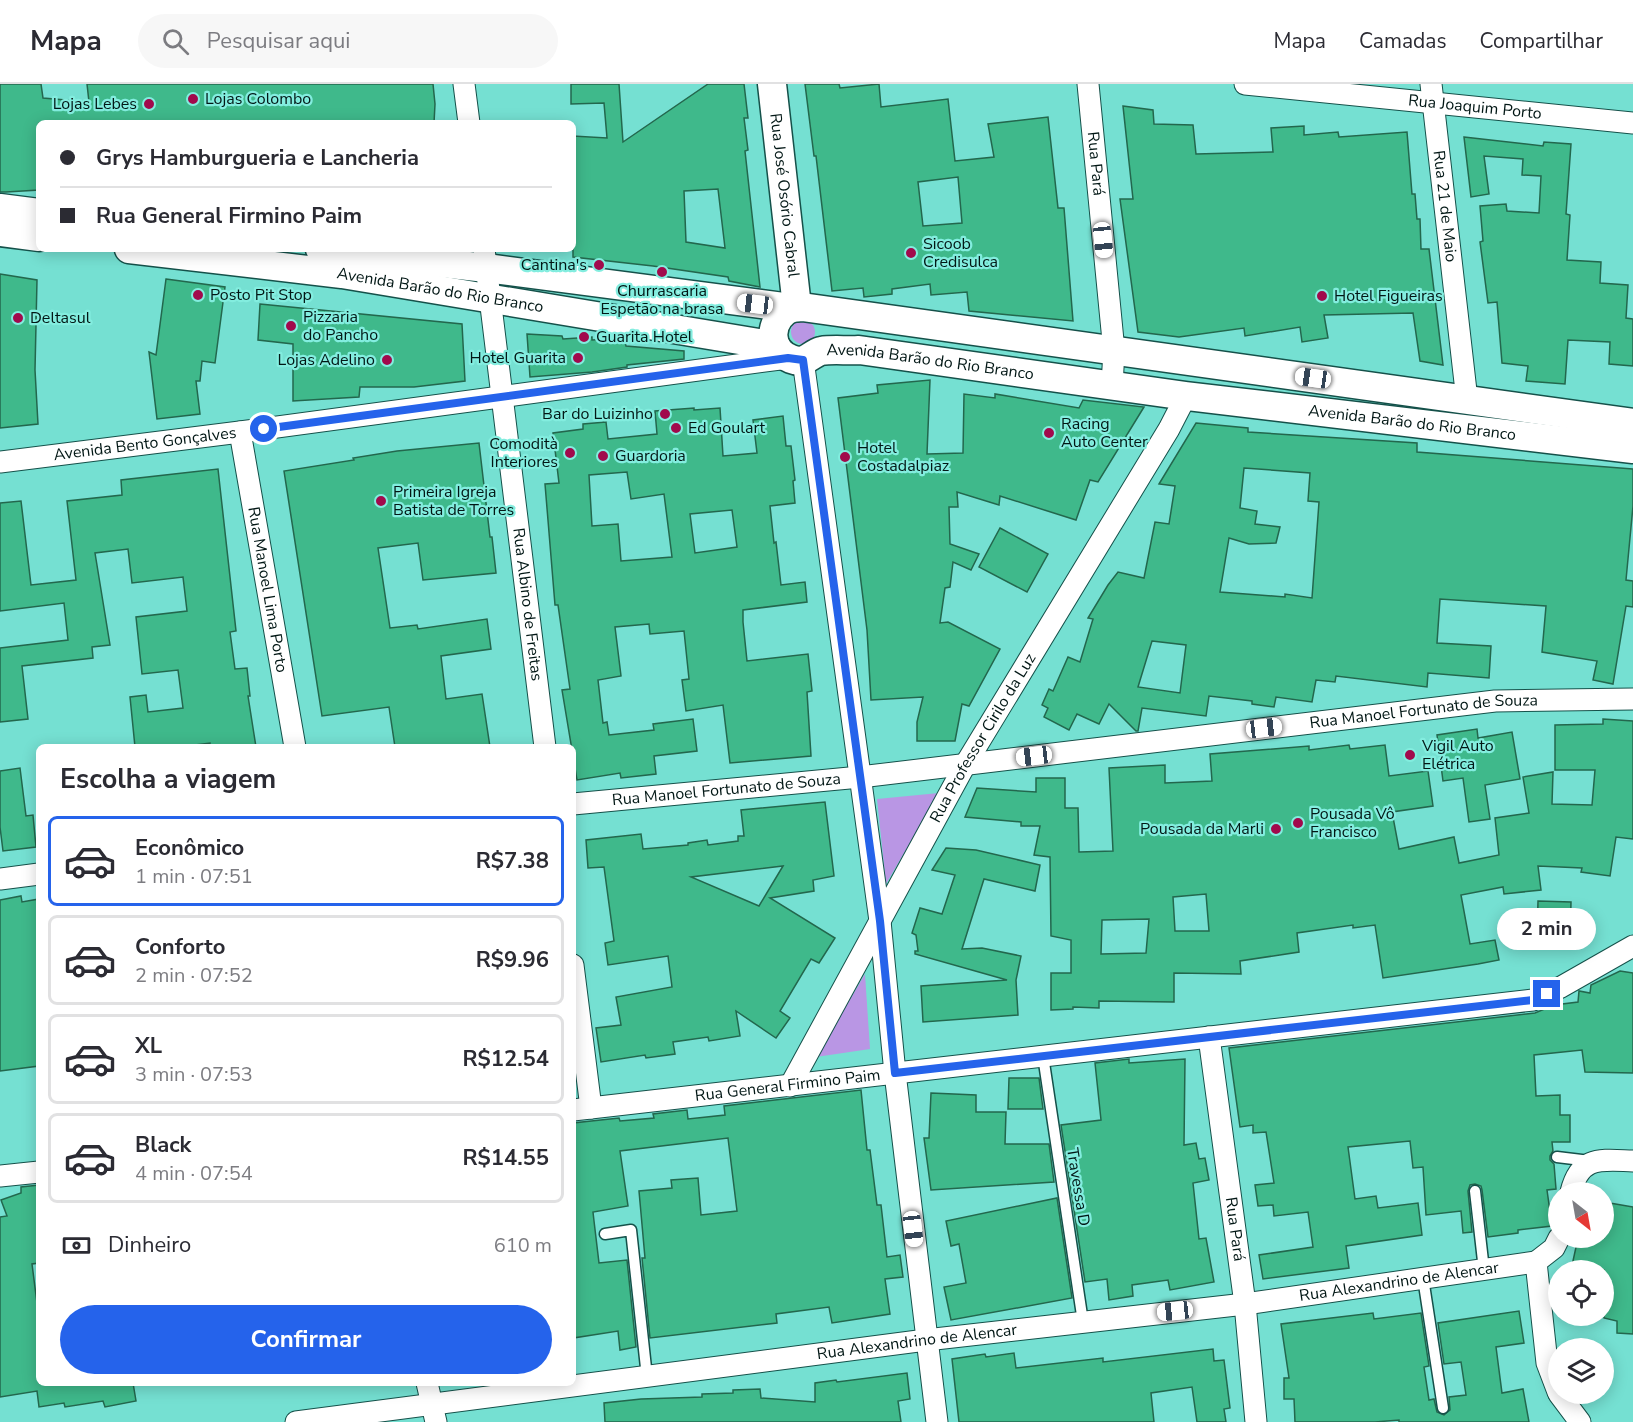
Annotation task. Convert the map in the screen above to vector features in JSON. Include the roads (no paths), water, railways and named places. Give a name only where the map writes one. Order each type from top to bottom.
[{"type":"main road","name":"Rua José Osório Cabral","points":[[772,84],[798,308]]},
{"type":"main road","points":[[0,208],[36,213]]},
{"type":"main road","points":[[0,232],[36,237]]},
{"type":"main road","name":"Avenida Barão do Rio Branco","points":[[155,252],[342,274],[796,354],[859,350],[1186,396],[1633,449]]},
{"type":"main road","name":"Avenida Barão do Rio Branco","points":[[375,252],[485,258],[798,308],[1633,423]]},
{"type":"main road","points":[[798,308],[819,315],[825,326],[826,340],[796,354],[773,331],[784,312],[798,308]]},
{"type":"street","points":[[464,84],[469,120]]},
{"type":"street","name":"Rua Pará","points":[[1088,84],[1114,351],[1112,385]]},
{"type":"street","name":"Rua Joaquim Porto","points":[[1245,84],[1432,94],[1633,123]]},
{"type":"street","name":"Rua 21 de Maio","points":[[1432,94],[1467,400]]},
{"type":"street","name":"Rua Albino de Freitas","points":[[485,258],[545,744]]},
{"type":"street","points":[[796,354],[880,921],[895,1073],[937,1422]]},
{"type":"street","name":"Avenida Bento Gonçalves","points":[[0,462],[501,397],[796,354]]},
{"type":"street","name":"Rua Professor Cirilo da Luz","points":[[790,1086],[964,765],[1169,429],[1186,396]]},
{"type":"street","name":"Rua Manoel Lima Porto","points":[[240,432],[294,744]]},
{"type":"street","name":"Rua Manoel Fortunato de Souza","points":[[576,804],[860,777],[1495,700],[1633,699]]},
{"type":"street","points":[[0,879],[36,873]]},
{"type":"street","name":"Rua General Firmino Paim","points":[[582,1109],[1533,1000],[1561,987],[1633,946]]},
{"type":"street","points":[[576,1013],[582,1109]]},
{"type":"street","name":"Rua Pará","points":[[1209,1037],[1245,1304],[1256,1422]]},
{"type":"street","points":[[1574,1182],[1580,1170],[1602,1161],[1633,1161]]},
{"type":"street","points":[[0,1176],[36,1172]]},
{"type":"street","points":[[1548,1366],[1536,1262],[1554,1248]]},
{"type":"street","name":"Rua Alexandrino de Alencar","points":[[576,1385],[926,1340],[1245,1304],[1536,1262]]},
{"type":"street","points":[[428,1386],[434,1414]]},
{"type":"street","name":"Rua Alexandrino de Alencar","points":[[296,1422],[434,1414],[562,1386]]},
{"type":"street","points":[[1567,1404],[1580,1422]]},
{"type":"lane","name":"Travessa D","points":[[1043,1056],[1083,1322]]},
{"type":"lane","points":[[1557,1157],[1602,1161]]},
{"type":"lane","points":[[1475,1191],[1484,1270]]},
{"type":"lane","points":[[605,1234],[632,1230],[647,1377]]},
{"type":"lane","points":[[1423,1278],[1443,1408]]},
{"type":"place","name":"Lojas Colombo","points":[[193,99]]},
{"type":"place","name":"Lojas Lebes","points":[[149,104]]},
{"type":"place","name":"Sicoob Credisulca","points":[[911,253]]},
{"type":"place","name":"Cantina's","points":[[599,265]]},
{"type":"place","name":"Churrascaria Espetão na brasa","points":[[662,272]]},
{"type":"place","name":"Posto Pit Stop","points":[[198,295]]},
{"type":"place","name":"Hotel Figueiras","points":[[1322,296]]},
{"type":"place","name":"Deltasul","points":[[18,318]]},
{"type":"place","name":"Pizzaria do Pancho","points":[[291,326]]},
{"type":"place","name":"Guarita Hotel","points":[[584,337]]},
{"type":"place","name":"Hotel Guarita","points":[[578,358]]},
{"type":"place","name":"Lojas Adelino","points":[[387,360]]},
{"type":"place","name":"Bar do Luizinho","points":[[665,414]]},
{"type":"place","name":"Ed Goulart","points":[[676,428]]},
{"type":"place","name":"Racing Auto Center","points":[[1049,433]]},
{"type":"place","name":"Comodità Interiores","points":[[570,453]]},
{"type":"place","name":"Guardoria","points":[[603,456]]},
{"type":"place","name":"Hotel Costadalpiaz","points":[[845,457]]},
{"type":"place","name":"Primeira Igreja Batista de Torres","points":[[381,501]]},
{"type":"place","name":"Vigil Auto Elétrica","points":[[1410,755]]},
{"type":"place","name":"Pousada Vô Francisco","points":[[1298,823]]},
{"type":"place","name":"Pousada da Marli","points":[[1276,829]]}]
